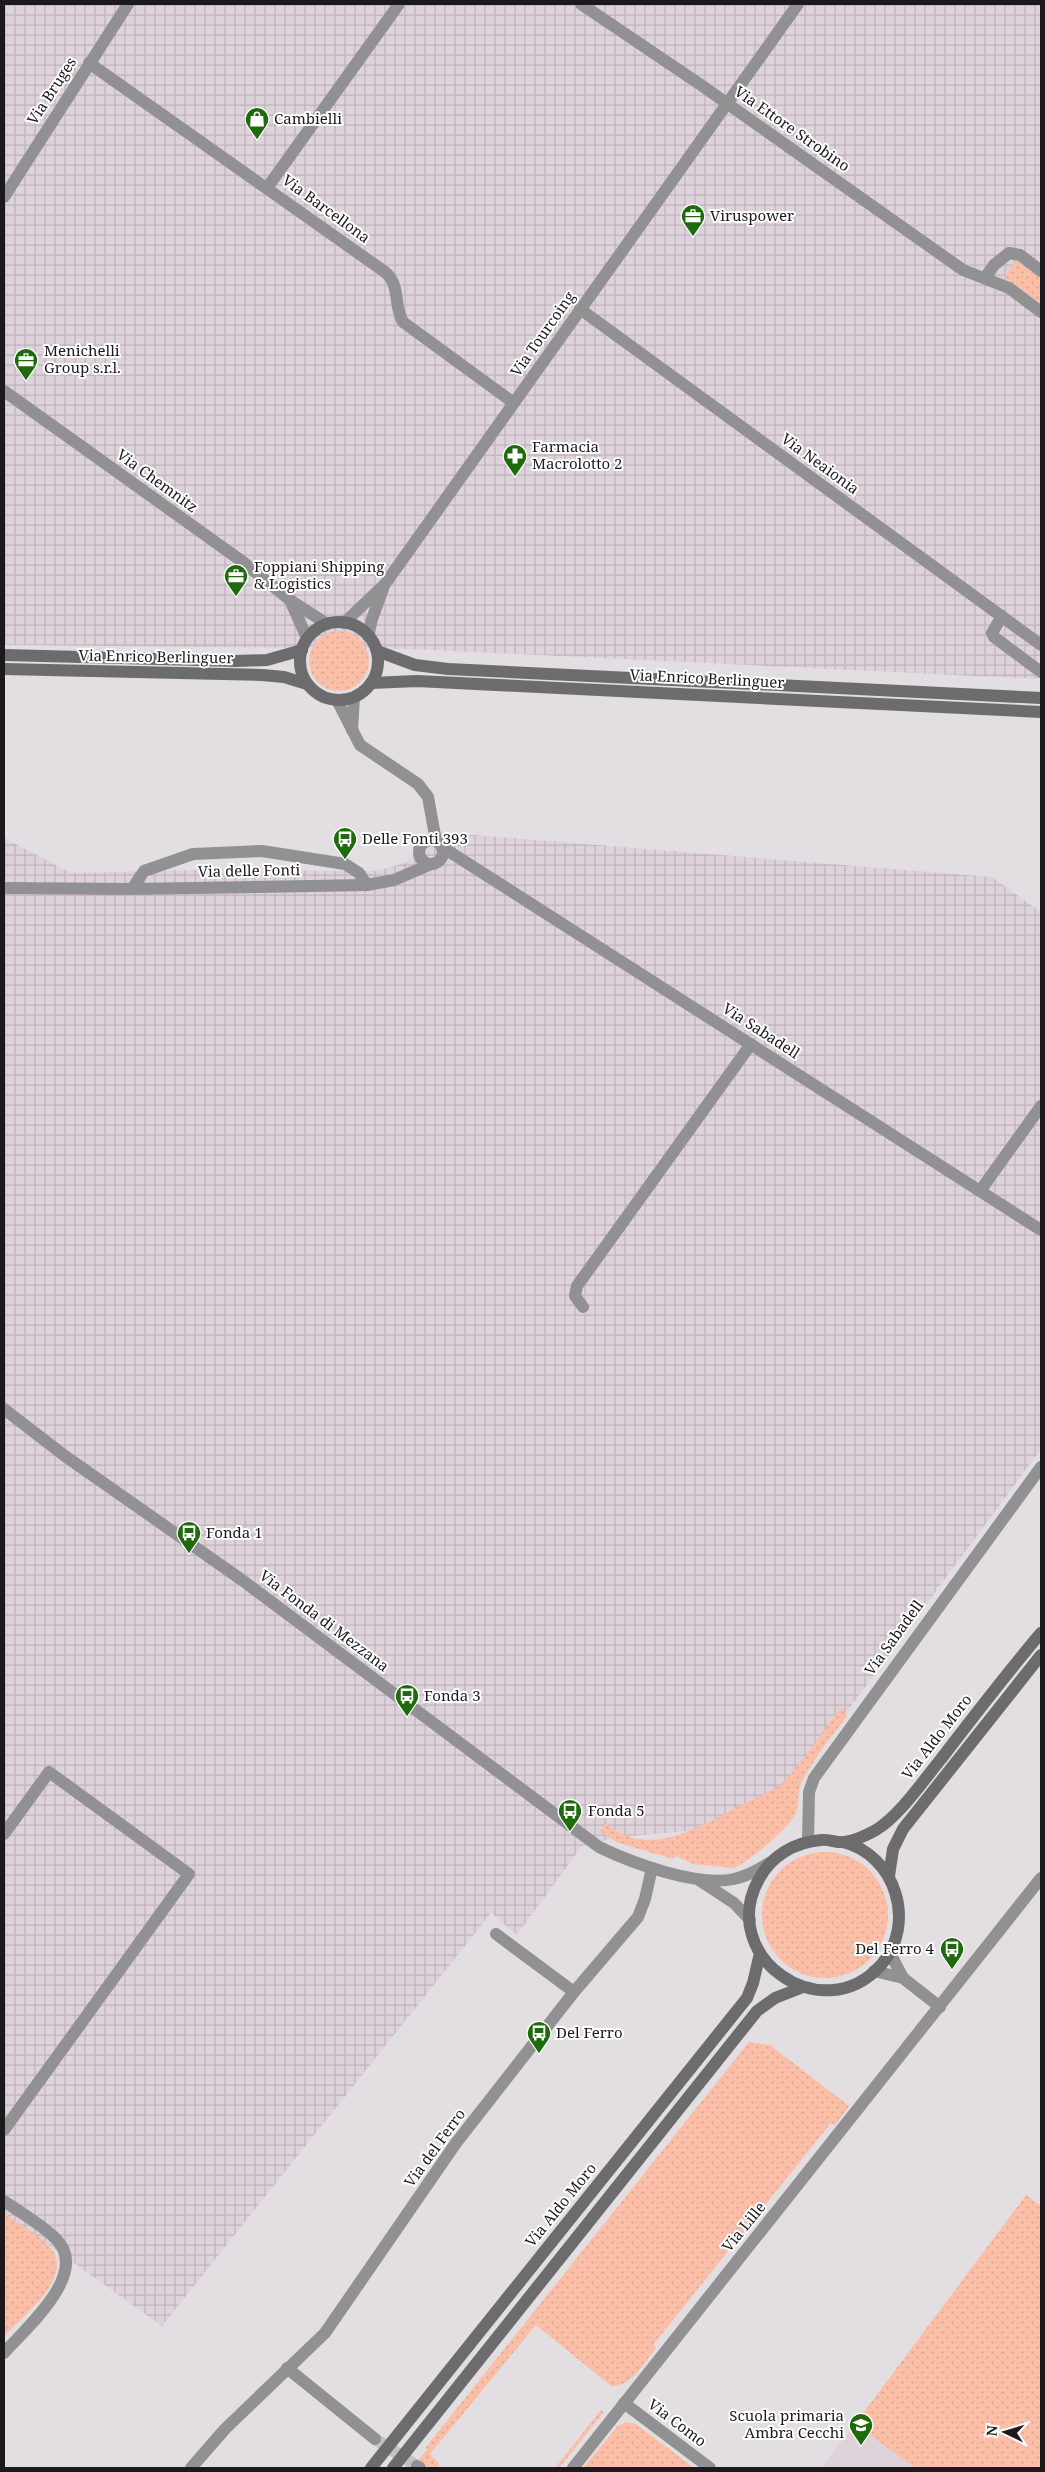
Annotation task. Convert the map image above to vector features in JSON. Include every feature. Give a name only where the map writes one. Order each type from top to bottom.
[{"type":"main road","points":[[327,624],[344,623],[354,626],[368,636],[376,651],[378,668],[371,684],[354,698]]},
{"type":"main road","name":"Via Enrico Berlinguer","points":[[4,655],[236,661],[267,660],[305,644],[316,630],[327,624]]},
{"type":"main road","points":[[305,644],[300,667],[307,684]]},
{"type":"main road","name":"Via Enrico Berlinguer","points":[[376,651],[415,665],[448,670],[1041,698]]},
{"type":"main road","name":"Via Enrico Berlinguer","points":[[4,669],[262,675],[284,677],[307,684],[320,696],[337,700],[354,698]]},
{"type":"main road","name":"Via Enrico Berlinguer","points":[[371,684],[417,682],[1041,712]]},
{"type":"main road","name":"Via Aldo Moro","points":[[843,1842],[860,1837],[885,1823],[912,1794],[1041,1633]]},
{"type":"main road","name":"Via Aldo Moro","points":[[889,1876],[893,1849],[902,1829],[1041,1655]]},
{"type":"main road","name":"Via Aldo Moro","points":[[823,1840],[843,1842],[864,1851],[878,1862],[889,1876],[898,1901],[900,1918],[897,1934],[890,1953],[874,1971],[857,1983],[837,1989],[823,1990],[803,1987],[781,1976],[760,1953],[753,1938],[750,1903],[755,1886],[775,1858],[794,1846],[808,1842],[823,1840]]},
{"type":"main road","name":"Via Aldo Moro","points":[[371,2468],[747,1998],[754,1983],[760,1953]]},
{"type":"main road","name":"Via Aldo Moro","points":[[393,2468],[757,2011],[775,1998],[803,1987]]},
{"type":"street","name":"Via Bruges","points":[[4,197],[128,4]]},
{"type":"street","points":[[268,188],[399,4]]},
{"type":"street","name":"Via Ettore Strobino","points":[[581,4],[727,103],[963,270],[1009,288],[1041,312]]},
{"type":"street","name":"Via Tourcoing","points":[[344,623],[385,584],[798,4]]},
{"type":"street","name":"Via Barcellona","points":[[90,63],[390,276],[396,292],[399,316],[403,322],[514,403]]},
{"type":"street","points":[[985,278],[994,266],[1009,253],[1020,256],[1041,271]]},
{"type":"street","name":"Via Neaionia","points":[[580,309],[1041,645]]},
{"type":"street","name":"Via Chemnitz","points":[[4,391],[236,557],[290,600],[327,624]]},
{"type":"street","name":"Via Tourcoing","points":[[368,636],[385,584]]},
{"type":"street","name":"Via Chemnitz","points":[[290,600],[305,644]]},
{"type":"street","points":[[1002,616],[993,628],[992,633],[994,637],[1041,672]]},
{"type":"street","points":[[352,730],[354,698]]},
{"type":"street","points":[[337,700],[357,741],[364,748],[422,788],[428,797],[434,843],[443,856],[429,861]]},
{"type":"street","points":[[429,861],[419,848],[434,843]]},
{"type":"street","name":"Via Sabadell","points":[[434,843],[1041,1230]]},
{"type":"street","name":"Via delle Fonti","points":[[132,889],[144,871],[193,854],[262,851],[345,864],[359,873],[367,885]]},
{"type":"street","points":[[429,861],[463,862]]},
{"type":"street","name":"Via delle Fonti","points":[[4,888],[132,889],[367,885],[386,883],[429,861]]},
{"type":"street","points":[[583,1307],[575,1296],[577,1286],[751,1044]]},
{"type":"street","points":[[980,1191],[1041,1106]]},
{"type":"street","name":"Via Fonda di Mezzana","points":[[4,1409],[71,1461],[242,1580],[599,1847],[622,1858],[652,1868]]},
{"type":"street","name":"Via Sabadell","points":[[808,1842],[809,1800],[814,1778],[1041,1467]]},
{"type":"street","points":[[4,1834],[49,1772],[188,1874],[4,2130]]},
{"type":"street","points":[[652,1868],[697,1879],[732,1880],[754,1873],[775,1858]]},
{"type":"street","name":"Via del Ferro","points":[[191,2468],[225,2429],[325,2332],[456,2143],[574,1992],[638,1916],[645,1899],[652,1868]]},
{"type":"street","points":[[890,1953],[903,1978],[940,2007],[1041,1878]]},
{"type":"street","points":[[697,1879],[734,1903],[750,1920]]},
{"type":"street","points":[[496,1934],[574,1992]]},
{"type":"street","points":[[874,1971],[903,1978]]},
{"type":"street","name":"Via Lille","points":[[573,2468],[940,2007]]},
{"type":"street","points":[[4,2200],[57,2240],[65,2260],[64,2279],[59,2289],[4,2353]]},
{"type":"street","points":[[287,2368],[375,2438]]},
{"type":"street","name":"Via Como","points":[[624,2403],[710,2468]]},
{"type":"shaded area","points":[[4,4],[1041,4],[1041,679],[411,649],[4,645]]},
{"type":"shaded area","points":[[1016,260],[1041,279],[1041,304],[1004,277]]},
{"type":"shaded area","points":[[333,631],[345,631],[356,636],[364,644],[369,655],[367,673],[356,686],[345,691],[333,691],[322,686],[314,678],[309,667],[309,655],[314,644],[322,636]]},
{"type":"shaded area","points":[[436,832],[992,877],[1041,912],[1041,1449],[795,1782],[690,1831],[617,1837],[582,1846],[517,1935],[491,1913],[162,2326],[4,2213],[4,838],[71,873],[195,870],[375,871],[405,863]]},
{"type":"shaded area","points":[[842,1707],[847,1716],[821,1751],[803,1780],[799,1790],[796,1813],[786,1827],[748,1860],[739,1865],[733,1868],[693,1864],[676,1856],[673,1859],[616,1842],[600,1831],[606,1823],[622,1834],[639,1839],[657,1839],[674,1836],[710,1822],[766,1794],[786,1780]]},
{"type":"shaded area","points":[[825,1852],[849,1857],[860,1862],[870,1870],[878,1880],[883,1891],[888,1915],[883,1939],[878,1950],[870,1960],[860,1968],[849,1973],[825,1978],[801,1973],[790,1968],[780,1960],[772,1950],[767,1939],[762,1915],[767,1891],[772,1880],[780,1870],[790,1862],[801,1857]]},
{"type":"shaded area","points":[[749,2042],[770,2045],[849,2106],[835,2125],[831,2123],[653,2345],[656,2348],[642,2367],[625,2383],[611,2386],[536,2325],[430,2454],[439,2463],[437,2468],[430,2468],[418,2460],[427,2450],[426,2447]]},
{"type":"shaded area","points":[[1026,2195],[1041,2206],[1041,2468],[915,2468],[855,2424]]},
{"type":"shaded area","points":[[4,2213],[50,2247],[56,2259],[56,2271],[52,2283],[44,2295],[4,2337]]},
{"type":"shaded area","points":[[601,2410],[604,2412],[559,2468],[555,2468]]},
{"type":"shaded area","points":[[626,2422],[636,2424],[694,2468],[583,2468],[618,2426]]},
{"type":"shaded area","name":"Scuola primaria Ambra Cecchi","points":[[855,2424],[915,2468],[821,2468]]},
{"type":"tunnel","points":[[375,2439],[417,2466]]},
{"type":"place","name":"Cambielli","points":[[257,140]]},
{"type":"place","name":"Viruspower","points":[[693,237]]},
{"type":"place","name":"Menichelli Group s.r.l.","points":[[26,381]]},
{"type":"place","name":"Farmacia Macrolotto 2","points":[[515,477]]},
{"type":"place","name":"Foppiani Shipping & Logistics","points":[[236,597]]},
{"type":"place","name":"Delle Fonti 393","points":[[345,860]]},
{"type":"place","name":"Fonda 1","points":[[189,1554]]},
{"type":"place","name":"Fonda 3","points":[[407,1717]]},
{"type":"place","name":"Fonda 5","points":[[570,1832]]},
{"type":"place","name":"Del Ferro 4","points":[[952,1970]]},
{"type":"place","name":"Del Ferro","points":[[539,2054]]},
{"type":"place","name":"Scuola primaria Ambra Cecchi","points":[[861,2446]]}]
